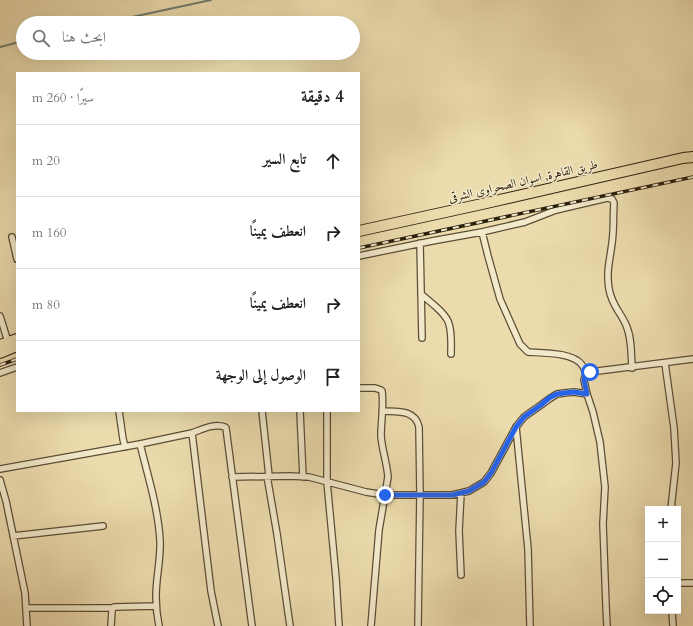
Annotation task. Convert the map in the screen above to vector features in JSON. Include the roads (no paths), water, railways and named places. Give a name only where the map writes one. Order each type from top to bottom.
[{"type":"highway","name":"طريق القاهرة, اسوان الصحراوى الشرقى","points":[[360,231],[693,157]]},
{"type":"highway","points":[[0,353],[11,343]]},
{"type":"street","points":[[360,256],[482,232],[524,222],[556,210],[607,198],[613,199],[612,242],[608,264],[609,288],[611,300],[626,325],[629,336],[632,368]]},
{"type":"street","points":[[482,232],[500,299],[520,344],[528,352],[562,354],[576,360],[582,364],[586,374],[584,380],[600,442],[605,487],[603,524],[607,626]]},
{"type":"street","points":[[12,237],[16,255]]},
{"type":"street","points":[[420,244],[422,338]]},
{"type":"street","points":[[421,294],[446,318],[449,324],[452,354]]},
{"type":"street","points":[[0,316],[11,343]]},
{"type":"street","points":[[586,374],[693,359]]},
{"type":"street","points":[[666,363],[674,428],[676,463],[671,506]]},
{"type":"street","points":[[0,373],[16,367]]},
{"type":"street","points":[[360,388],[376,388],[381,390],[383,394],[381,436],[388,477],[379,530],[371,626]]},
{"type":"street","points":[[232,477],[303,476],[366,492],[385,495],[452,495],[461,493],[469,491],[484,482],[491,473],[516,427],[524,417],[553,396],[574,392],[587,394]]},
{"type":"street","points":[[382,411],[408,413],[416,420],[419,427],[420,495],[418,626]]},
{"type":"street","points":[[119,412],[125,447]]},
{"type":"street","points":[[262,412],[268,476],[290,626]]},
{"type":"street","points":[[300,412],[303,476]]},
{"type":"street","points":[[327,412],[327,482],[339,626]]},
{"type":"street","points":[[0,468],[140,444],[192,433],[214,425],[225,427],[252,626]]},
{"type":"street","points":[[516,427],[528,549],[530,626]]},
{"type":"street","points":[[192,433],[211,591],[218,626]]},
{"type":"street","points":[[140,444],[152,492],[159,535],[159,560],[156,595],[159,626]]},
{"type":"street","points":[[0,480],[6,501],[25,593],[27,626]]},
{"type":"street","points":[[461,493],[461,575]]},
{"type":"street","points":[[13,536],[103,526]]},
{"type":"street","points":[[681,583],[693,583]]},
{"type":"street","points":[[26,608],[113,608],[156,606]]},
{"type":"street","points":[[111,626],[111,615],[113,608]]},
{"type":"street","points":[[672,614],[673,626]]},
{"type":"waterway","points":[[137,16],[211,0]]},
{"type":"waterway","points":[[0,47],[16,43]]},
{"type":"railway","points":[[360,248],[693,177]]},
{"type":"railway","points":[[0,365],[16,359]]}]
